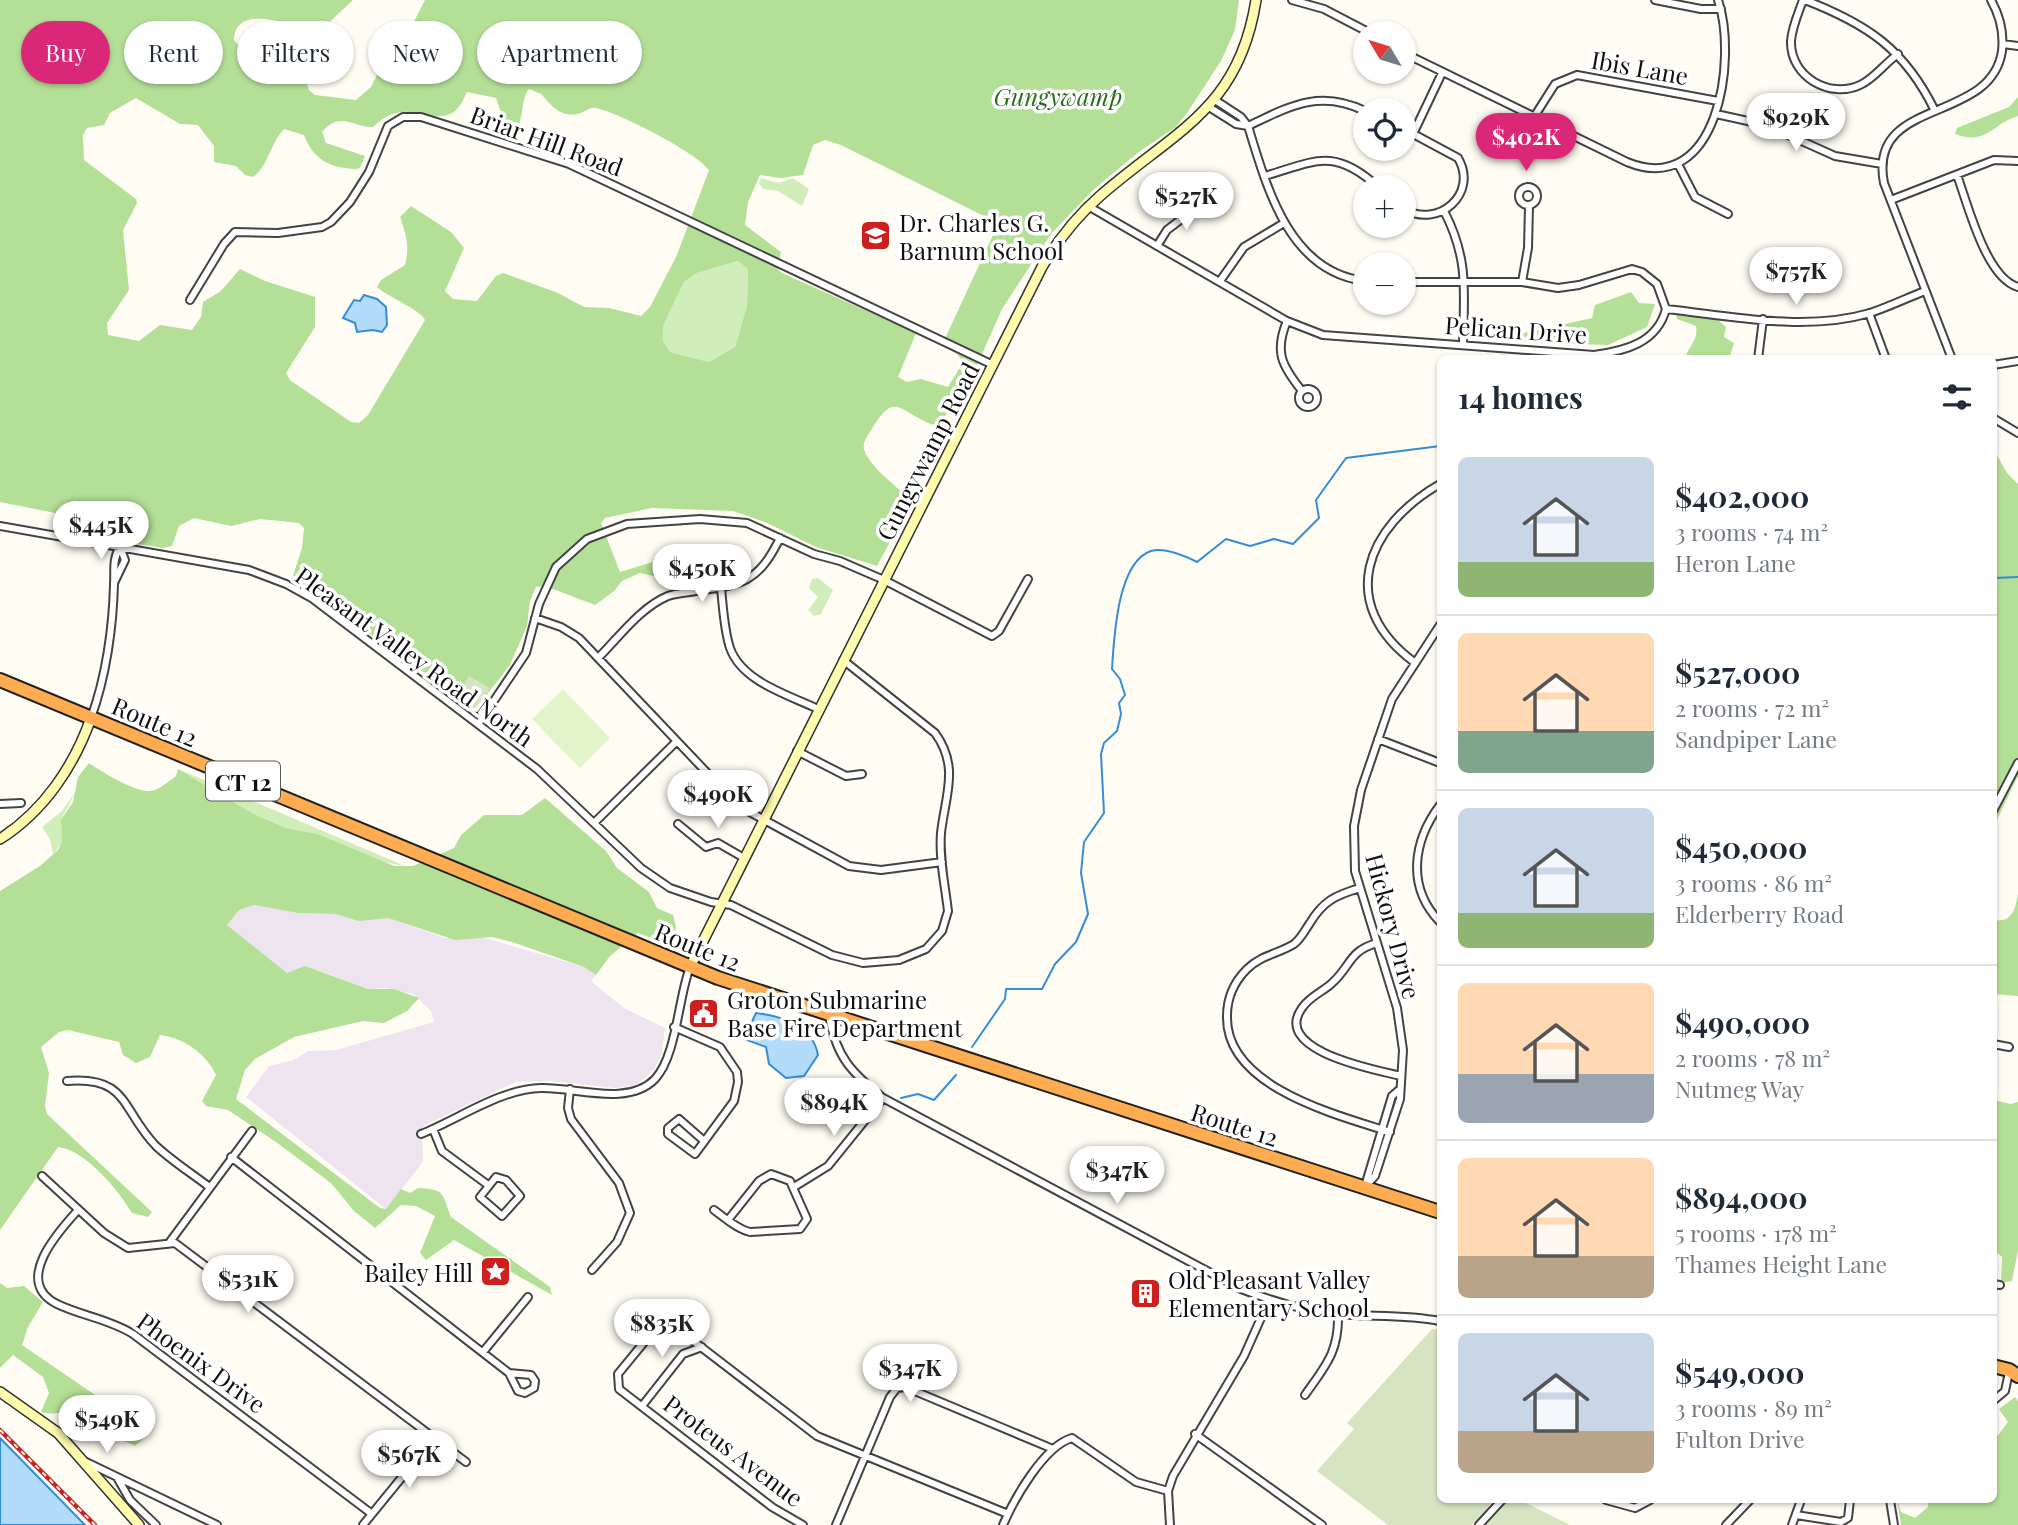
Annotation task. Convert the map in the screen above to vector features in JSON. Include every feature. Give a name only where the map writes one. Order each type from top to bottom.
[{"type":"highway","name":"Route 12","points":[[0,680],[690,967],[830,1016],[1437,1211]]},
{"type":"highway","points":[[1997,1367],[2015,1371]]},
{"type":"street","name":"Gungywamp Road","points":[[690,967],[1042,267],[1088,206],[1212,104],[1244,50],[1256,0]]},
{"type":"street","points":[[1292,0],[1324,9],[1353,24]]},
{"type":"street","points":[[1656,0],[1702,9],[1721,9]]},
{"type":"street","points":[[1416,59],[1636,166],[1657,168],[1678,164],[1699,148],[1716,114],[1725,45],[1718,0]]},
{"type":"street","points":[[1898,54],[1863,84],[1848,89],[1831,89],[1817,85],[1804,74],[1795,61],[1791,44],[1793,28],[1804,0],[1845,15],[1883,40],[1898,54],[1935,111]]},
{"type":"street","points":[[1950,355],[1884,183],[1882,164],[1888,144],[1901,127],[1981,88],[1996,68],[2003,44],[2001,23],[1990,0]]},
{"type":"street","points":[[2003,44],[2018,46]]},
{"type":"street","points":[[1416,128],[1442,73]]},
{"type":"street","name":"Ibis Lane","points":[[1534,117],[1555,84],[1577,75],[1718,101]]},
{"type":"street","points":[[1212,104],[1236,124],[1248,126],[1319,99],[1343,101],[1353,106]]},
{"type":"street","points":[[1716,114],[1766,125],[1835,156],[1882,164]]},
{"type":"street","name":"Briar Hill Road","points":[[190,300],[224,244],[235,232],[278,233],[322,227],[331,222],[364,181],[388,126],[411,116],[442,122],[569,164],[991,364]]},
{"type":"street","points":[[1248,126],[1265,176],[1294,240],[1311,258],[1332,272],[1353,278]]},
{"type":"street","points":[[1416,135],[1450,152],[1463,167],[1463,187],[1459,197],[1444,211],[1420,216],[1416,214]]},
{"type":"street","points":[[1265,176],[1304,161],[1331,160],[1355,168],[1363,175]]},
{"type":"street","points":[[1891,200],[1994,160],[2018,161]]},
{"type":"street","points":[[1678,164],[1695,197],[1728,215]]},
{"type":"street","points":[[1957,175],[1995,272],[2009,285],[2018,287]]},
{"type":"street","points":[[1157,246],[1167,230],[1200,205]]},
{"type":"street","name":"Pelican Drive","points":[[1088,206],[1287,321],[1323,335],[1463,344],[1574,355]]},
{"type":"street","points":[[1522,282],[1528,248],[1529,206]]},
{"type":"street","points":[[1444,211],[1460,245],[1464,281],[1463,344]]},
{"type":"street","points":[[1220,281],[1244,247],[1284,223]]},
{"type":"street","name":"Pelican Drive","points":[[1416,282],[1522,282],[1567,287],[1632,269],[1642,272],[1657,284],[1666,309],[1656,330],[1636,346],[1602,355]]},
{"type":"street","points":[[1666,309],[1763,319],[1818,320],[1870,313],[1925,291]]},
{"type":"street","points":[[1870,313],[1885,355]]},
{"type":"street","points":[[1758,355],[1763,319]]},
{"type":"street","points":[[1287,321],[1279,341],[1280,359],[1302,391]]},
{"type":"street","points":[[1997,364],[2018,361]]},
{"type":"street","points":[[1997,420],[2018,433]]},
{"type":"street","points":[[1414,662],[1389,640],[1377,623],[1369,603],[1367,579],[1370,561],[1387,527],[1419,497],[1437,486]]},
{"type":"street","points":[[479,723],[526,653],[550,576],[564,558],[587,539],[613,527],[673,520],[729,520],[747,523],[814,555],[840,561],[884,580],[992,636],[999,631],[1028,579]]},
{"type":"street","name":"Pleasant Valley Road North","points":[[0,526],[249,570],[286,584],[313,599],[537,769],[655,878],[688,895],[721,902],[842,959],[863,963],[899,960],[926,948],[942,931],[948,911],[941,833],[951,777],[945,749],[930,728],[843,660]]},
{"type":"street","points":[[598,657],[660,600],[671,595],[721,588],[749,580],[760,571],[780,538]]},
{"type":"street","points":[[0,839],[23,821],[53,790],[77,751],[91,718],[104,667],[116,554],[120,547]]},
{"type":"street","points":[[721,588],[729,645],[737,662],[752,676],[818,709]]},
{"type":"street","points":[[535,618],[571,632],[737,803],[763,819],[849,866],[881,870],[942,862]]},
{"type":"street","name":"Hickory Drive","points":[[1365,1187],[1375,1176],[1400,1099],[1401,1024],[1360,888],[1353,858],[1354,826],[1362,790],[1392,699],[1437,629]]},
{"type":"street","points":[[1378,739],[1437,761]]},
{"type":"street","points":[[595,822],[677,741]]},
{"type":"street","points":[[797,751],[846,776],[862,774]]},
{"type":"street","points":[[1997,803],[2018,763]]},
{"type":"street","points":[[0,804],[21,803]]},
{"type":"street","points":[[1437,809],[1424,828],[1416,866],[1425,904],[1437,918]]},
{"type":"street","points":[[678,824],[706,846],[718,844],[744,858]]},
{"type":"street","points":[[1360,888],[1328,900],[1295,943],[1261,957],[1245,971],[1232,990],[1226,1019],[1231,1039],[1240,1056],[1272,1084],[1316,1108],[1390,1132]]},
{"type":"street","points":[[1377,943],[1357,950],[1335,980],[1302,1007],[1298,1023],[1303,1040],[1322,1053],[1401,1076]]},
{"type":"street","points":[[421,1133],[517,1092],[570,1089],[625,1094],[646,1086],[662,1070],[690,967]]},
{"type":"street","points":[[830,1016],[834,1041],[845,1062],[883,1098],[1241,1289],[1269,1300],[1338,1314],[1407,1315],[1437,1320]]},
{"type":"street","points":[[674,1027],[720,1047],[737,1072],[734,1101],[703,1140],[704,1146],[695,1154],[690,1153],[668,1133],[668,1128],[679,1119],[703,1140]]},
{"type":"street","points":[[1997,1045],[2009,1047]]},
{"type":"street","points":[[66,1082],[99,1082],[116,1090],[155,1144],[208,1186]]},
{"type":"street","points":[[570,1089],[568,1108],[571,1119],[618,1183],[630,1213],[617,1242],[592,1270]]},
{"type":"street","name":"Hickory Drive","points":[[1365,1187],[1392,1096],[1399,1090]]},
{"type":"street","points":[[794,1187],[828,1166],[883,1098]]},
{"type":"street","points":[[433,1129],[442,1151],[488,1185]]},
{"type":"street","points":[[169,1242],[208,1186],[252,1131]]},
{"type":"street","points":[[231,1157],[509,1373]]},
{"type":"street","points":[[42,1176],[104,1233],[128,1248],[137,1249],[169,1242],[180,1247],[466,1462]]},
{"type":"street","points":[[714,1210],[728,1220],[750,1232],[800,1229],[807,1219],[794,1187],[785,1178],[766,1176],[728,1220]]},
{"type":"street","points":[[496,1177],[502,1177],[517,1190],[519,1198],[500,1215],[481,1200],[488,1185],[496,1177]]},
{"type":"street","name":"Phoenix Drive","points":[[78,1210],[47,1252],[36,1273],[43,1294],[60,1305],[109,1321],[133,1334],[372,1514]]},
{"type":"street","points":[[483,1352],[528,1297]]},
{"type":"street","points":[[1170,1525],[1168,1491],[1195,1434],[1244,1356],[1269,1300]]},
{"type":"street","points":[[1305,1395],[1335,1350],[1339,1336],[1338,1314]]},
{"type":"street","name":"Proteus Avenue","points":[[702,1347],[671,1324],[659,1324],[618,1374],[619,1389],[772,1507],[803,1525]]},
{"type":"street","points":[[642,1406],[683,1354],[702,1347],[817,1436],[865,1458],[1008,1514]]},
{"type":"street","points":[[1997,1397],[2006,1389],[2015,1371]]},
{"type":"street","points":[[836,1525],[890,1397],[897,1388],[905,1387],[1053,1449]]},
{"type":"street","points":[[0,1392],[42,1419],[139,1525]]},
{"type":"street","points":[[1195,1434],[1322,1525]]},
{"type":"street","points":[[363,1525],[434,1438]]},
{"type":"street","points":[[1003,1525],[1053,1449],[1072,1438],[1136,1482],[1168,1491]]},
{"type":"street","points":[[82,1461],[95,1464],[118,1479],[185,1507],[217,1525]]},
{"type":"street","points":[[101,1483],[118,1479]]},
{"type":"street","points":[[118,1479],[130,1500],[156,1525]]},
{"type":"street","points":[[1479,1525],[1499,1503]]},
{"type":"street","points":[[1617,1503],[1635,1508],[1644,1503]]},
{"type":"street","points":[[1726,1525],[1747,1503]]},
{"type":"street","points":[[1792,1525],[1800,1503]]},
{"type":"street","points":[[1796,1515],[1841,1522],[1848,1518],[1850,1503]]},
{"type":"street","points":[[1890,1503],[1894,1525]]},
{"type":"shaded area","points":[[254,905],[298,913],[335,914],[352,919],[388,918],[445,938],[485,938],[584,967],[596,975],[591,981],[624,1008],[665,1028],[662,1053],[654,1070],[636,1085],[615,1088],[549,1081],[516,1082],[425,1125],[422,1129],[423,1162],[386,1209],[246,1097],[269,1066],[294,1060],[308,1051],[336,1050],[434,1022],[431,1011],[413,994],[385,988],[368,989],[317,970],[287,973],[227,925],[238,910]]},
{"type":"green space","name":"Gungywamp","points":[[0,0],[353,0],[331,21],[237,21],[234,40],[237,43],[237,84],[307,84],[315,95],[356,100],[372,84],[463,84],[463,21],[414,21],[425,0],[1239,0],[1235,30],[1221,61],[1187,113],[1176,127],[1140,151],[1093,190],[1051,234],[1002,309],[970,381],[941,422],[934,425],[898,407],[892,407],[868,435],[864,446],[867,456],[911,503],[877,566],[816,547],[765,522],[733,511],[652,508],[605,518],[601,523],[620,572],[656,561],[682,565],[732,560],[738,561],[741,572],[671,580],[640,573],[622,581],[614,591],[595,605],[545,586],[536,587],[530,601],[527,626],[510,665],[478,706],[460,698],[292,579],[302,548],[304,528],[299,523],[260,519],[231,526],[194,518],[179,526],[172,546],[163,548],[66,532],[60,514],[0,502]],"holes":[[[529,89],[541,94],[562,113],[581,113],[596,108],[622,117],[689,153],[709,170],[677,255],[650,307],[641,316],[609,308],[584,307],[558,293],[503,273],[496,276],[477,301],[453,299],[445,291],[464,248],[451,232],[411,206],[400,217],[407,241],[405,265],[381,280],[377,287],[425,320],[368,415],[359,423],[351,422],[290,380],[286,373],[315,327],[315,297],[265,281],[240,269],[221,291],[203,302],[201,317],[192,330],[160,325],[139,341],[108,335],[107,323],[129,290],[123,230],[137,203],[136,199],[84,160],[83,135],[87,128],[104,125],[110,113],[136,98],[180,124],[198,125],[214,146],[214,162],[236,166],[245,175],[253,177],[262,167],[284,129],[304,135],[312,150],[323,161],[338,167],[356,169],[360,168],[365,156],[326,143],[322,132],[335,122],[373,127],[385,117],[397,113],[446,115],[457,109],[467,92],[496,98],[502,115],[497,127],[515,134],[526,93]],[[825,140],[841,145],[994,221],[994,233],[942,345],[957,354],[963,362],[948,387],[921,379],[907,382],[898,377],[916,333],[782,273],[777,268],[781,252],[745,225],[748,202],[760,175],[780,178],[803,175],[813,145]],[[738,261],[748,269],[747,306],[735,347],[709,362],[670,352],[663,341],[663,326],[684,282],[697,273]]]},
{"type":"green space","points":[[2018,97],[2018,116],[1982,136],[1966,137],[1955,134],[1957,128],[2009,107]]},
{"type":"green space","points":[[761,178],[778,183],[793,178],[809,189],[802,206],[778,191],[763,189],[759,183]]},
{"type":"green space","points":[[739,261],[748,269],[747,306],[735,347],[709,362],[670,352],[663,341],[663,326],[684,282],[697,273]]},
{"type":"green space","points":[[1631,292],[1639,303],[1655,304],[1647,327],[1608,345],[1496,339],[1592,318],[1595,305]]},
{"type":"green space","points":[[1676,314],[1718,320],[1726,327],[1724,337],[1734,343],[1730,355],[1686,355],[1696,336],[1696,326],[1677,319]]},
{"type":"green space","points":[[1997,455],[2007,473],[2018,484],[2018,776],[1997,820]]},
{"type":"green space","points":[[818,578],[833,590],[821,614],[814,616],[808,610],[818,597],[809,588],[812,579]]},
{"type":"green space","points":[[469,676],[490,688],[476,711],[457,697]]},
{"type":"green space","points":[[563,689],[610,738],[580,768],[532,719]]},
{"type":"green space","points":[[89,763],[119,781],[145,791],[164,785],[176,776],[178,769],[252,813],[286,828],[318,834],[394,866],[413,866],[454,848],[461,835],[484,815],[522,815],[545,798],[606,851],[617,868],[649,892],[657,908],[673,915],[676,927],[672,940],[667,944],[638,933],[610,956],[596,975],[584,967],[512,942],[492,937],[455,940],[388,918],[359,921],[335,914],[298,913],[254,905],[239,910],[227,925],[287,973],[305,966],[368,989],[394,989],[419,998],[407,1011],[384,1023],[363,1021],[294,1037],[255,1059],[245,1070],[236,1099],[380,1208],[386,1209],[401,1189],[410,1193],[418,1188],[439,1192],[451,1217],[550,1287],[552,1295],[454,1240],[426,1260],[420,1253],[435,1216],[416,1206],[401,1205],[375,1228],[354,1211],[331,1183],[276,1142],[228,1110],[206,1106],[202,1101],[216,1075],[212,1067],[185,1043],[160,1035],[150,1057],[136,1063],[123,1055],[119,1042],[68,1030],[59,1032],[41,1047],[49,1073],[45,1106],[47,1114],[152,1212],[148,1217],[132,1213],[110,1183],[80,1155],[58,1147],[0,1230],[0,891],[40,866],[58,850],[62,842],[61,820],[73,802],[78,777]]},
{"type":"green space","points":[[178,769],[405,866],[378,861],[318,834],[286,828],[252,813]]},
{"type":"green space","points":[[76,791],[61,820],[62,842],[53,855],[50,839],[42,827],[62,811]]},
{"type":"green space","points":[[2018,894],[2018,996],[1997,994],[1997,920],[2009,917],[2014,910]]},
{"type":"green space","points":[[1997,1101],[2011,1104],[2018,1102],[2018,1250],[2012,1281],[2001,1283],[2002,1257],[1997,1253]]},
{"type":"green space","points":[[0,1283],[7,1288],[24,1286],[43,1302],[28,1327],[22,1345],[142,1427],[153,1430],[135,1446],[96,1428],[96,1422],[81,1412],[41,1412],[49,1393],[43,1377],[13,1355],[0,1368]]},
{"type":"green space","points":[[1432,1329],[1437,1330],[1437,1503],[1491,1503],[1472,1525],[1388,1525],[1317,1471],[1354,1429],[1347,1423]]},
{"type":"green space","points":[[2015,1397],[2018,1401],[2018,1525],[1901,1525],[1897,1503],[1901,1512],[1915,1518],[1928,1507],[1928,1503],[1997,1503],[1997,1436],[2008,1422],[1999,1409]]},
{"type":"green space","points":[[1506,1503],[1526,1503],[1570,1525],[1486,1525]]},
{"type":"water","points":[[364,295],[377,299],[386,307],[387,325],[382,332],[357,332],[355,323],[343,318],[354,300],[360,301]]},
{"type":"water","points":[[756,1013],[795,1024],[810,1037],[818,1055],[804,1076],[786,1078],[769,1064],[766,1047],[744,1039]]},
{"type":"water","points":[[0,1438],[85,1525],[0,1525]]},
{"type":"waterway","points":[[972,1047],[1005,999],[1006,989],[1042,989],[1055,964],[1076,942],[1088,914],[1081,873],[1084,842],[1104,813],[1101,754],[1104,743],[1117,731],[1121,714],[1119,703],[1125,695],[1120,679],[1112,669],[1116,621],[1124,585],[1140,558],[1151,551],[1162,550],[1197,562],[1226,539],[1250,546],[1274,539],[1293,544],[1319,518],[1316,500],[1346,458],[1437,446]]},
{"type":"waterway","points":[[1997,578],[2018,577]]},
{"type":"waterway","points":[[901,1098],[918,1094],[934,1100],[956,1075]]},
{"type":"waterway","points":[[811,1090],[858,1098]]},
{"type":"railway","points":[[0,1430],[95,1525]]},
{"type":"place","name":"Dr. Charles G. Barnum School","points":[[876,236]]},
{"type":"place","name":"Groton Submarine Base Fire Department","points":[[704,1013]]},
{"type":"place","name":"Bailey Hill","points":[[496,1272]]},
{"type":"place","name":"Old Pleasant Valley Elementary School","points":[[1145,1293]]}]
